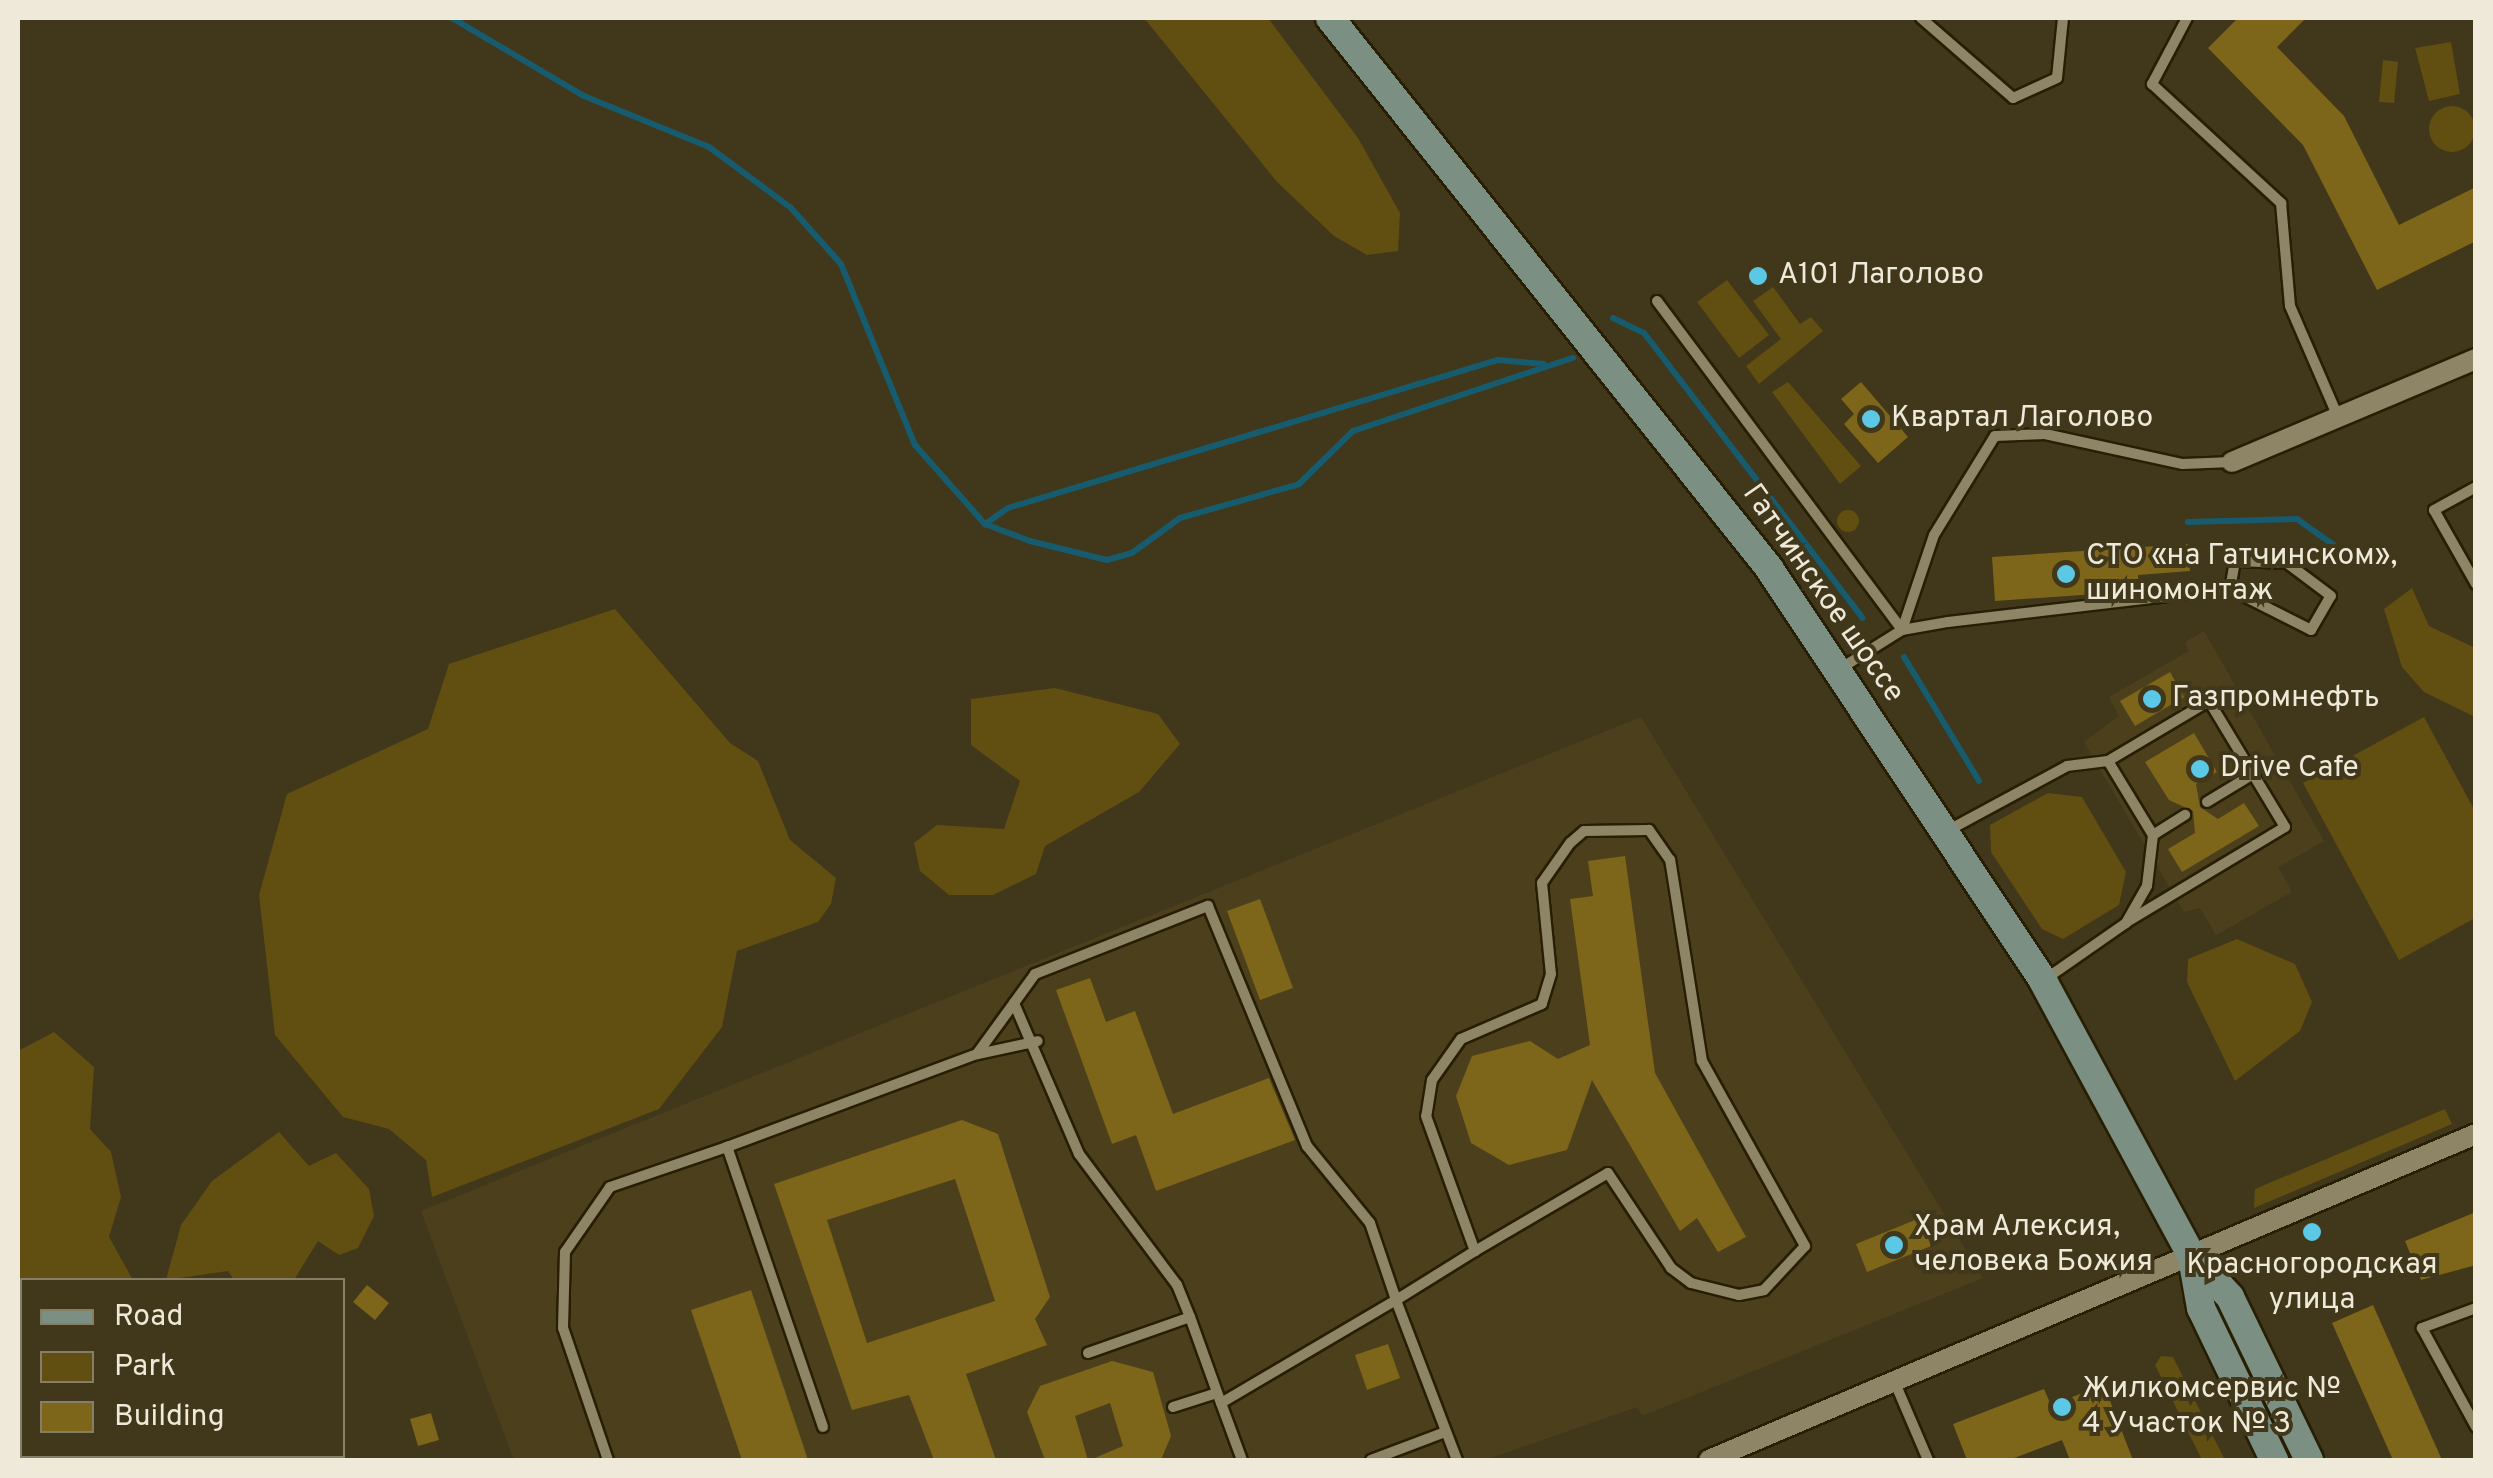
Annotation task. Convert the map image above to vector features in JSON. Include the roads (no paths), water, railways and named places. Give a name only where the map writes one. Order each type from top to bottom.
[{"type":"main road","name":"Гатчинское шоссе","points":[[1330,18],[1571,310],[1838,670],[2043,981],[2192,1256],[2230,1296],[2308,1460]]},
{"type":"main road","name":"Гатчинское шоссе","points":[[2192,1256],[2201,1308],[2274,1460]]},
{"type":"street","points":[[2232,462],[2340,422],[2476,359]]},
{"type":"street","points":[[1709,1460],[1736,1455],[2476,1134]]},
{"type":"lane","points":[[1921,18],[2013,98],[2057,78],[2063,18]]},
{"type":"lane","points":[[2187,18],[2152,84],[2282,202],[2290,306],[2340,422]]},
{"type":"lane","points":[[1657,301],[1902,630]]},
{"type":"lane","points":[[1902,630],[1934,535],[1995,436],[2046,434],[2183,464],[2232,462]]},
{"type":"lane","points":[[2476,487],[2434,510],[2476,584]]},
{"type":"lane","points":[[1838,670],[1902,630],[2230,589],[2311,630],[2331,596],[2287,563],[2234,561],[2230,589]]},
{"type":"lane","points":[[1945,832],[2067,766],[2108,761],[2208,701],[2285,827],[2126,923],[2043,981]]},
{"type":"lane","points":[[2108,761],[2152,835],[2147,886],[2126,923]]},
{"type":"lane","points":[[2207,802],[2253,774]]},
{"type":"lane","points":[[2152,835],[2185,815]]},
{"type":"lane","points":[[1173,1407],[1219,1398],[1396,1300],[1608,1173],[1671,1268],[1691,1283],[1739,1295],[1764,1290],[1806,1246],[1702,1061],[1670,860],[1649,830],[1584,831],[1570,843],[1542,883],[1551,974],[1542,1004],[1461,1040],[1432,1080],[1426,1116],[1475,1252]]},
{"type":"lane","points":[[976,1054],[1036,974],[1208,906],[1306,1146],[1370,1222],[1457,1460]]},
{"type":"lane","points":[[1014,1003],[1038,1041],[1079,1154],[1178,1285],[1242,1460]]},
{"type":"lane","points":[[608,1460],[563,1328],[565,1252],[610,1188],[976,1054],[1038,1041]]},
{"type":"lane","points":[[727,1147],[824,1427]]},
{"type":"lane","points":[[2476,1308],[2422,1328],[2476,1427]]},
{"type":"lane","points":[[1088,1352],[1190,1316]]},
{"type":"lane","points":[[1896,1384],[1928,1460]]},
{"type":"lane","points":[[1371,1460],[1446,1432]]},
{"type":"waterway","points":[[452,18],[584,96],[709,147],[791,208],[841,264],[915,445],[985,524],[1030,541],[1107,560],[1132,553],[1180,518],[1299,484],[1353,431],[1573,358]]},
{"type":"waterway","points":[[1613,318],[1644,333],[1863,618]]},
{"type":"waterway","points":[[985,524],[1008,508],[1498,360],[1544,364]]},
{"type":"waterway","points":[[2188,522],[2297,519],[2356,561]]},
{"type":"waterway","points":[[1904,657],[1979,781]]},
{"type":"place","name":"А101 Лаголово","points":[[1758,276]]},
{"type":"place","name":"Квартал Лаголово","points":[[1871,419]]},
{"type":"place","name":"СТО «на Гатчинском», шиномонтаж","points":[[2066,574]]},
{"type":"place","name":"Газпромнефть","points":[[2152,699]]},
{"type":"place","name":"Drive Cafe","points":[[2200,769]]},
{"type":"place","name":"Красногородская улица","points":[[2312,1232]]},
{"type":"place","name":"Храм Алексия, человека Божия","points":[[1894,1245]]},
{"type":"place","name":"Жилкомсервис № 4 Участок № 3","points":[[2062,1407]]}]
